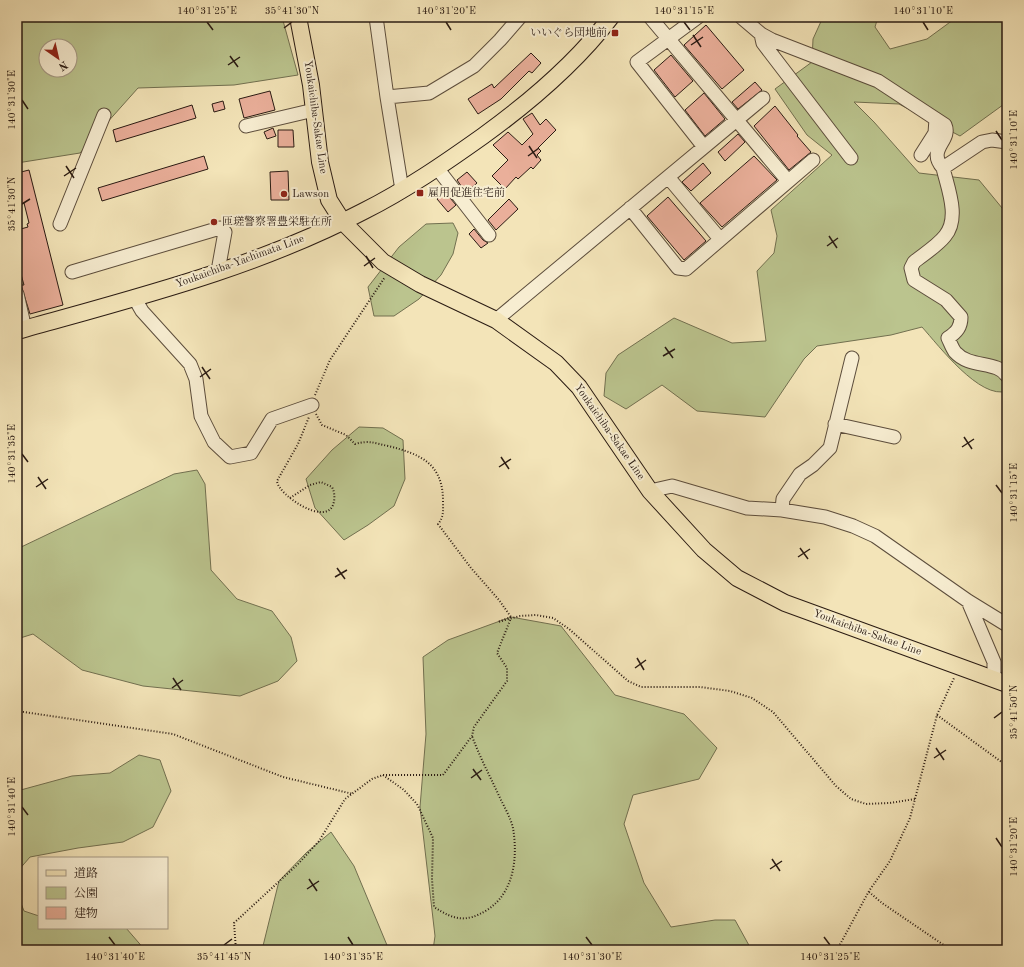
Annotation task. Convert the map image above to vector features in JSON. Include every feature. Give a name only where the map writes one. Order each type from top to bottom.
[{"type":"main road","name":"Youkaichiba-Sakae Line","points":[[298,17],[311,85],[320,162],[329,200],[343,222],[364,244],[391,268],[446,297],[496,320],[556,363],[579,386],[650,491],[704,550],[737,578],[785,603],[1000,682]]},
{"type":"main road","name":"Youkaichiba-Yachimata Line","points":[[21,330],[218,271],[298,242],[343,222],[402,190],[437,168],[512,115],[573,61],[611,17]]},
{"type":"street","points":[[377,17],[387,97],[402,190]]},
{"type":"street","points":[[387,97],[429,93],[474,66],[520,17]]},
{"type":"street","points":[[650,17],[788,181]]},
{"type":"street","points":[[698,17],[637,62],[704,147]]},
{"type":"street","points":[[741,17],[761,34],[878,81],[945,125],[946,128],[936,157],[937,161],[943,168],[952,206],[950,228],[944,237],[914,262],[912,274],[914,280],[946,300],[961,317],[961,326],[955,334],[948,338],[955,351],[966,360],[979,365],[997,367],[1004,371],[1007,376]]},
{"type":"street","points":[[761,34],[763,42],[851,158]]},
{"type":"street","points":[[496,320],[763,98]]},
{"type":"street","points":[[246,126],[314,110]]},
{"type":"street","points":[[60,224],[104,115]]},
{"type":"street","points":[[921,155],[934,133],[936,119]]},
{"type":"street","points":[[943,168],[982,142],[992,140],[1007,142]]},
{"type":"street","points":[[630,208],[678,268],[686,268],[813,160]]},
{"type":"street","points":[[437,168],[489,235]]},
{"type":"street","points":[[668,177],[720,239]]},
{"type":"street","points":[[72,272],[220,228],[224,232],[218,271]]},
{"type":"street","points":[[17,294],[21,330]]},
{"type":"street","points":[[134,297],[142,311],[190,364],[196,379],[201,416],[214,442],[230,458],[251,453],[272,419],[312,406]]},
{"type":"street","points":[[782,510],[783,499],[800,474],[814,465],[830,448],[852,358]]},
{"type":"street","points":[[835,424],[894,437]]},
{"type":"street","points":[[650,491],[672,486],[747,508],[782,510],[825,517],[853,526],[875,536],[968,601],[1007,626]]},
{"type":"street","points":[[968,601],[994,662],[1000,682]]},
{"type":"path","points":[[290,498],[310,485],[322,482],[332,487],[335,494],[332,507],[323,514],[304,507],[290,498],[280,491],[277,481],[298,444],[312,406],[315,393],[330,360],[391,268]]},
{"type":"path","points":[[312,406],[322,425],[346,435],[355,444],[369,441],[401,449],[423,458],[433,467],[439,476],[443,494],[443,518],[438,524],[471,568],[499,600],[511,617]]},
{"type":"path","points":[[511,617],[498,622],[520,616],[536,615],[554,618],[569,628],[628,681],[641,687],[700,687],[730,690],[752,698],[773,712],[836,786],[851,799],[866,804],[890,803],[915,799]]},
{"type":"path","points":[[236,950],[234,923],[299,863],[319,841],[345,799],[372,779],[382,775],[443,775],[472,736],[474,727],[507,682],[507,668],[497,653],[511,617]]},
{"type":"path","points":[[837,950],[869,891],[890,861],[910,818],[937,715],[960,667]]},
{"type":"path","points":[[17,711],[173,734],[228,757],[283,777],[353,794]]},
{"type":"path","points":[[937,715],[1007,766]]},
{"type":"path","points":[[382,775],[404,790],[417,804],[434,838],[432,879],[434,907],[444,913],[465,919],[478,915],[500,900],[508,888],[513,871],[514,852],[513,828],[472,736]]},
{"type":"path","points":[[869,891],[882,903],[951,950]]},
{"type":"green space","points":[[18,17],[282,17],[298,75],[234,85],[138,88],[80,153],[17,163]]},
{"type":"green space","points":[[823,17],[878,17],[875,27],[890,49],[927,39],[957,17],[1007,17],[1007,102],[960,136],[899,104],[854,102],[874,122],[919,173],[979,180],[1007,214],[1007,391],[996,392],[973,380],[949,358],[922,327],[891,335],[817,346],[804,359],[765,417],[697,411],[662,385],[626,409],[604,396],[606,373],[618,355],[674,318],[732,343],[766,341],[757,271],[774,253],[777,236],[771,210],[832,155],[807,135],[775,89],[812,62],[813,39]]},
{"type":"green space","points":[[453,223],[458,233],[453,254],[441,275],[419,299],[394,316],[374,316],[368,287],[399,247],[426,224]]},
{"type":"green space","points":[[359,427],[383,428],[403,440],[405,479],[394,506],[344,540],[315,508],[306,479],[332,450]]},
{"type":"green space","points":[[197,470],[205,484],[211,570],[237,599],[272,611],[291,637],[297,661],[278,681],[240,696],[143,686],[82,670],[33,634],[17,639],[17,549],[174,474]]},
{"type":"green space","points":[[511,617],[561,626],[615,695],[684,714],[717,748],[699,779],[633,795],[624,824],[644,883],[671,927],[715,920],[735,920],[751,949],[433,950],[435,936],[420,807],[426,734],[423,657],[448,640]]},
{"type":"green space","points":[[139,755],[160,760],[171,791],[153,827],[123,842],[78,848],[30,857],[17,872],[17,791],[72,776],[110,773]]},
{"type":"green space","points":[[331,832],[354,866],[389,950],[262,950],[279,881],[306,853]]},
{"type":"green space","points":[[17,893],[24,911],[38,916],[38,929],[127,929],[145,950],[17,950]]},
{"type":"building","points":[[706,25],[744,70],[722,89],[684,45]]},
{"type":"building","points":[[531,53],[541,63],[532,73],[529,71],[501,99],[478,114],[468,99],[492,84],[494,88]]},
{"type":"building","points":[[671,55],[693,81],[675,97],[654,70]]},
{"type":"building","points":[[755,82],[762,90],[738,109],[732,102]]},
{"type":"building","points":[[270,91],[275,110],[244,118],[239,99]]},
{"type":"building","points":[[704,93],[725,119],[705,136],[685,110]]},
{"type":"building","points":[[223,101],[225,109],[214,112],[212,104]]},
{"type":"building","points":[[192,105],[196,118],[116,142],[113,130]]},
{"type":"building","points":[[775,106],[811,152],[789,170],[754,126]]},
{"type":"building","points":[[532,113],[540,125],[546,119],[556,130],[538,148],[541,151],[537,155],[541,160],[533,169],[531,167],[518,179],[516,177],[505,189],[492,176],[508,160],[493,145],[508,132],[522,145],[533,134],[523,119]]},
{"type":"building","points":[[273,128],[276,136],[267,139],[264,132]]},
{"type":"building","points":[[278,130],[293,130],[294,147],[278,147]]},
{"type":"building","points":[[738,134],[745,142],[725,161],[718,152]]},
{"type":"building","points":[[204,156],[208,169],[102,201],[98,188]]},
{"type":"building","points":[[754,156],[777,180],[722,227],[700,203]]},
{"type":"building","points":[[703,163],[711,173],[691,191],[682,182]]},
{"type":"building","points":[[29,170],[63,305],[30,314],[21,285],[24,285],[19,267],[17,267],[17,230],[28,227],[27,224],[29,223],[24,203],[17,205],[17,173]]},
{"type":"building","points":[[288,171],[289,200],[271,200],[270,172]]},
{"type":"building","points":[[467,172],[477,183],[466,193],[457,180]]},
{"type":"building","points":[[445,192],[456,205],[448,212],[437,199]]},
{"type":"building","points":[[668,197],[706,241],[684,260],[647,216]]},
{"type":"building","points":[[509,199],[518,209],[496,230],[488,220]]},
{"type":"building","points":[[474,229],[483,240],[488,243],[481,248],[469,234]]},
{"type":"place","name":"いいぐら団地前","points":[[615,33]]},
{"type":"place","name":"雇用促進住宅前","points":[[420,193]]},
{"type":"place","name":"Lawson","points":[[284,194]]},
{"type":"place","name":"匝瑳警察署豊栄駐在所","points":[[214,222]]}]
